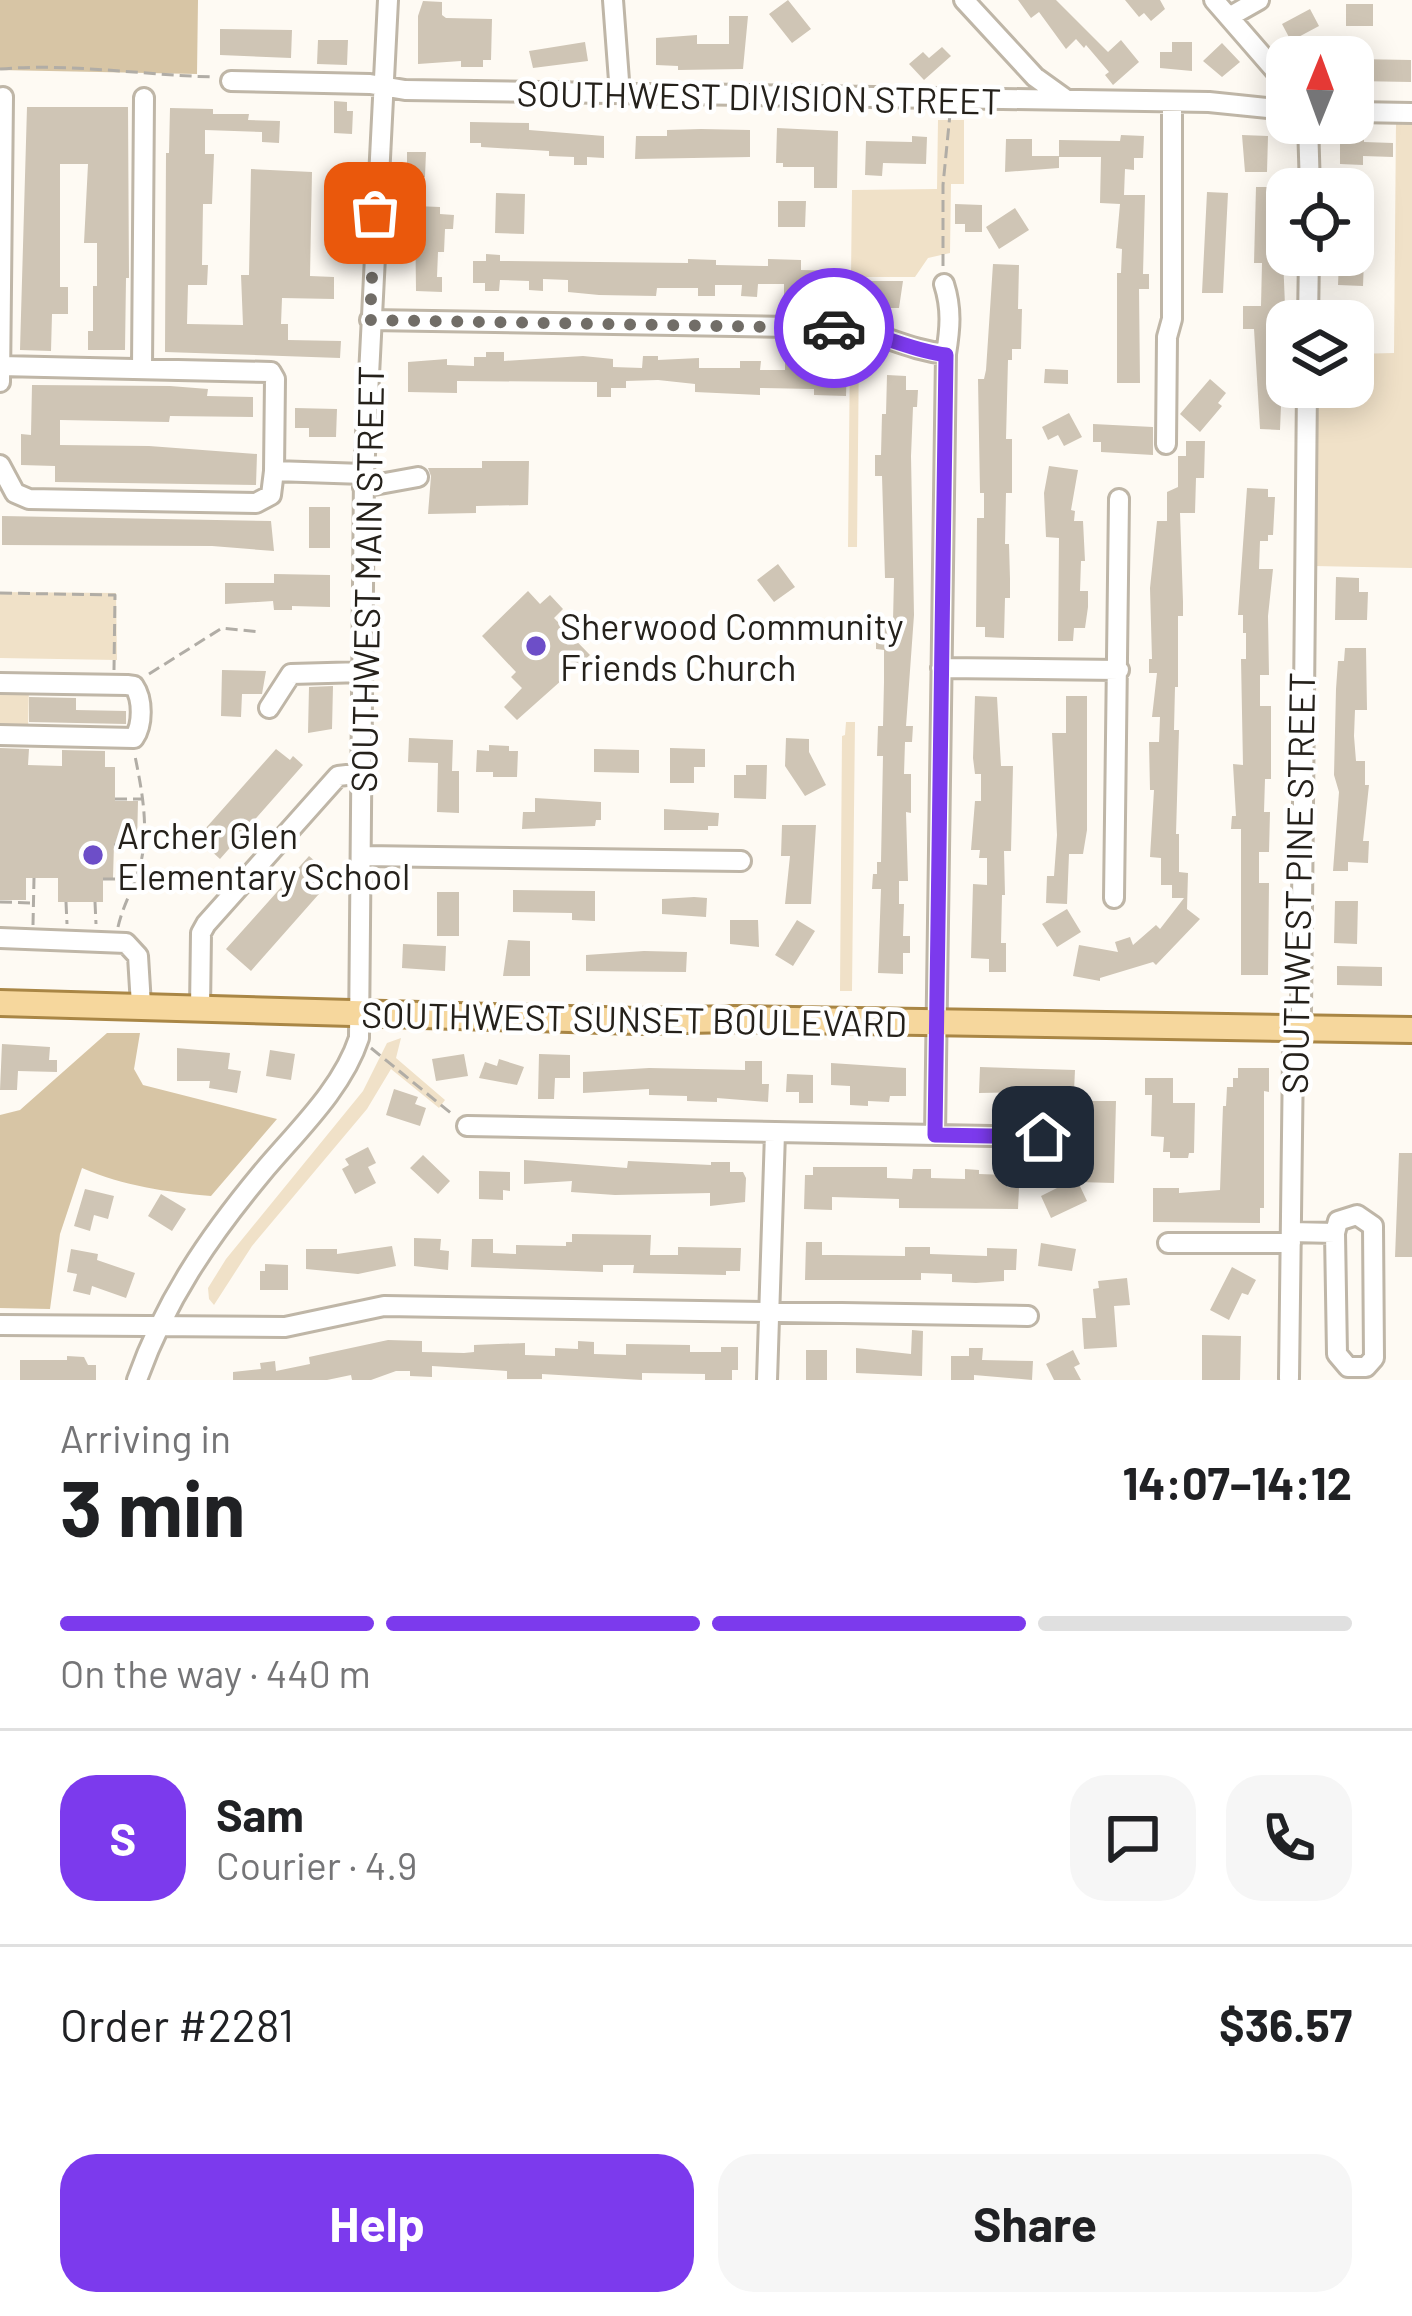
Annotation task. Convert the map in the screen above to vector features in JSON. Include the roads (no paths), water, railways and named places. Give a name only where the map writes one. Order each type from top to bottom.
[{"type":"main road","name":"SOUTHWEST SUNSET BOULEVARD","points":[[0,1003],[361,1015],[1412,1030]]},
{"type":"street","name":"SOUTHWEST MAIN STREET","points":[[158,1326],[206,1243],[326,1096],[358,1045],[364,856],[364,481],[388,0]]},
{"type":"street","points":[[613,0],[620,94]]},
{"type":"street","points":[[964,0],[1035,77],[1067,100]]},
{"type":"street","points":[[1214,0],[1266,60]]},
{"type":"street","points":[[1229,17],[1259,0]]},
{"type":"street","name":"SOUTHWEST DIVISION STREET","points":[[231,81],[405,90],[1172,102],[1266,109]]},
{"type":"street","points":[[0,382],[3,97]]},
{"type":"street","points":[[142,370],[144,98]]},
{"type":"street","points":[[1166,444],[1167,337],[1172,319],[1172,102]]},
{"type":"street","points":[[1374,112],[1412,113]]},
{"type":"street","points":[[935,1135],[946,355],[951,306],[944,284]]},
{"type":"street","points":[[370,320],[850,328],[910,350],[946,355]]},
{"type":"street","points":[[0,366],[271,373],[275,380],[272,495],[256,503],[29,499],[15,493],[0,465]]},
{"type":"street","name":"SOUTHWEST PINE STREET","points":[[1289,1378],[1293,1055],[1301,1011],[1307,408]]},
{"type":"street","points":[[274,471],[364,481],[418,477]]},
{"type":"street","points":[[1114,898],[1119,499]]},
{"type":"street","points":[[941,668],[1119,670]]},
{"type":"street","points":[[269,708],[291,674],[364,672]]},
{"type":"street","points":[[0,683],[124,685],[140,697],[139,729],[134,738],[0,734]]},
{"type":"street","points":[[200,1010],[201,933],[206,924],[338,776],[364,773]]},
{"type":"street","points":[[364,856],[741,861]]},
{"type":"street","points":[[0,938],[126,943],[138,956],[141,1005]]},
{"type":"street","points":[[467,1126],[1043,1137]]},
{"type":"street","points":[[767,1380],[775,1132]]},
{"type":"street","points":[[1347,1216],[1366,1218],[1373,1226],[1374,1358],[1366,1367],[1348,1367],[1337,1354],[1335,1233],[1338,1221],[1347,1216]]},
{"type":"street","points":[[1168,1243],[1335,1233]]},
{"type":"street","points":[[0,1325],[284,1327],[384,1306],[1028,1316]]},
{"type":"street","points":[[137,1380],[158,1326]]},
{"type":"place","name":"Sherwood Community Friends Church","points":[[536,646]]},
{"type":"place","name":"Archer Glen Elementary School","points":[[93,855]]}]
